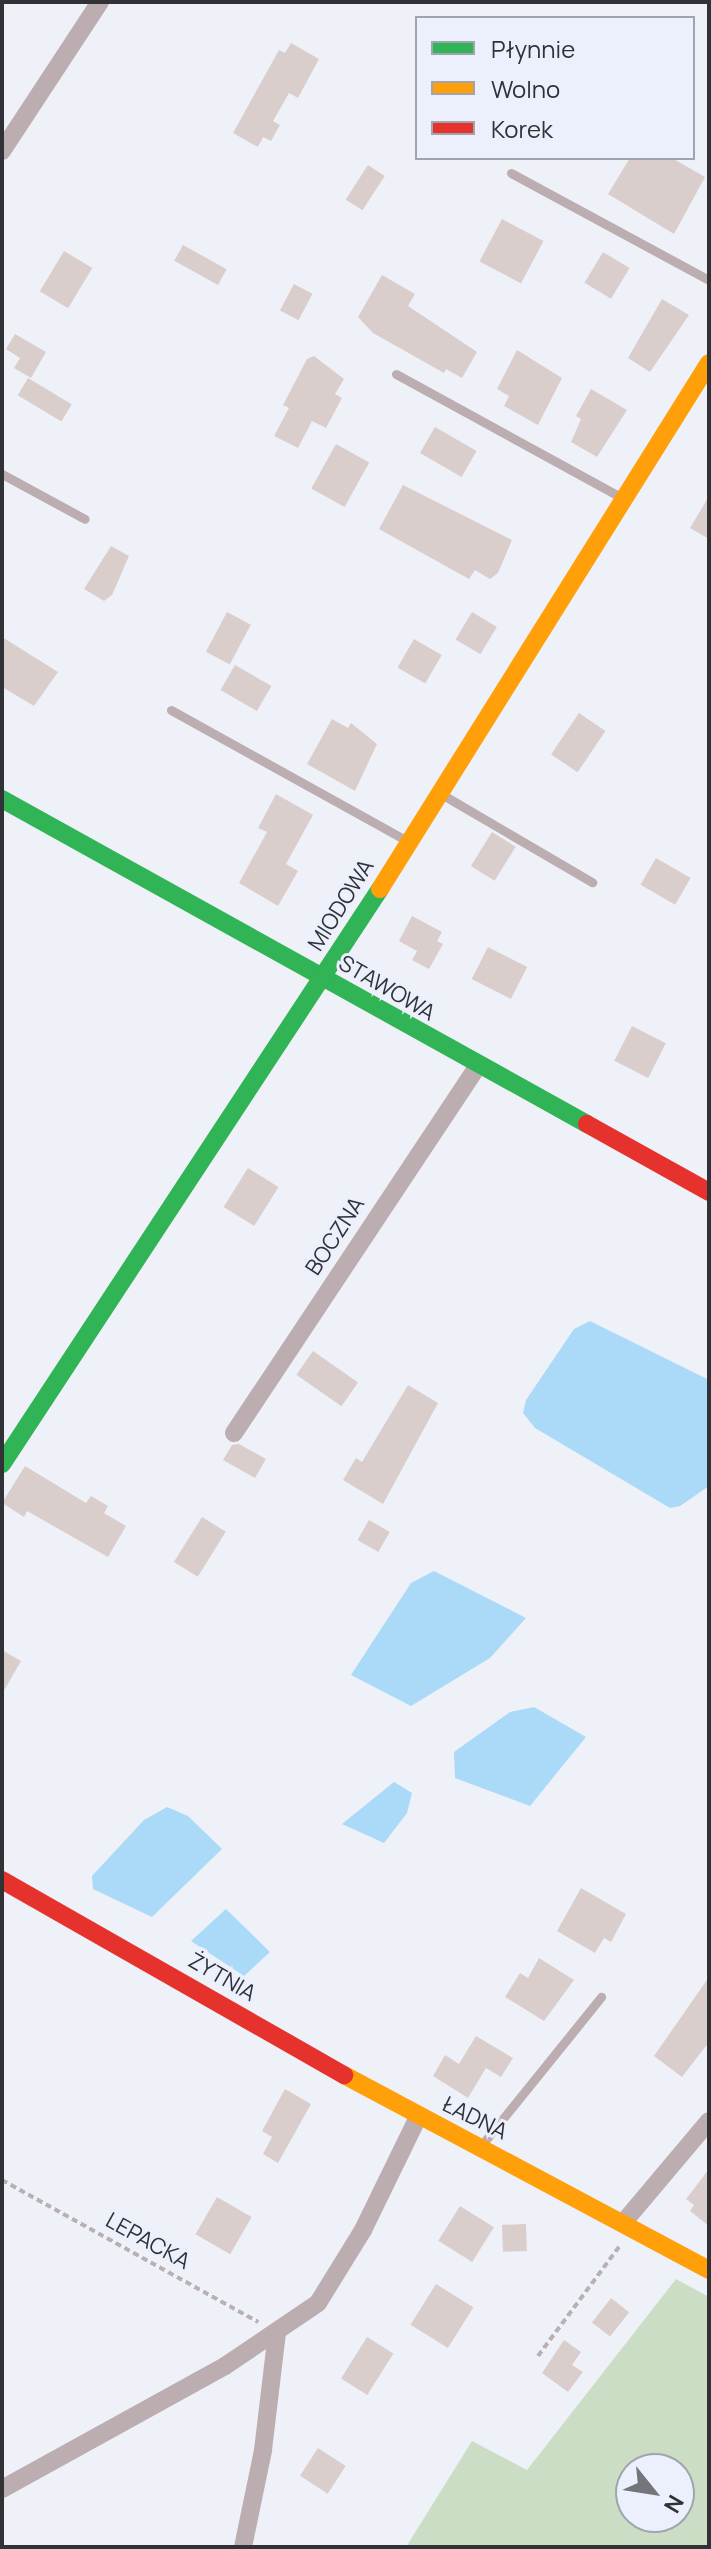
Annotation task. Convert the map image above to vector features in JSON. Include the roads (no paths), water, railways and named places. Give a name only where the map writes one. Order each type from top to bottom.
[{"type":"street","points":[[2,151],[100,2]]},
{"type":"street","name":"MIODOWA","points":[[2,1464],[323,979],[709,363]]},
{"type":"street","name":"STAWOWA","points":[[2,799],[477,1067],[709,1192]]},
{"type":"street","name":"BOCZNA","points":[[234,1433],[477,1067]]},
{"type":"street","name":"ŻYTNIA","points":[[2,1880],[418,2117]]},
{"type":"street","name":"ŁADNA","points":[[2,2489],[277,2333],[330,2289],[418,2117],[709,2270]]},
{"type":"street","points":[[627,2226],[709,2121]]},
{"type":"street","points":[[243,2547],[263,2450],[277,2333]]},
{"type":"lane","points":[[511,173],[709,280]]},
{"type":"lane","points":[[396,374],[624,499]]},
{"type":"lane","points":[[2,474],[85,519]]},
{"type":"lane","points":[[171,710],[409,842]]},
{"type":"lane","points":[[440,793],[592,882]]},
{"type":"lane","points":[[480,2147],[601,1997]]},
{"type":"water","points":[[590,1321],[709,1380],[709,1486],[680,1506],[670,1508],[535,1428],[523,1413],[526,1400],[574,1329]]},
{"type":"water","points":[[434,1571],[526,1618],[490,1658],[411,1706],[351,1675],[411,1583]]},
{"type":"water","points":[[534,1707],[586,1737],[530,1806],[455,1778],[454,1752],[510,1712]]},
{"type":"water","points":[[394,1782],[412,1793],[407,1813],[384,1843],[342,1824]]},
{"type":"water","points":[[167,1807],[188,1816],[222,1849],[152,1917],[93,1889],[92,1876],[144,1820]]},
{"type":"water","points":[[226,1909],[270,1952],[244,1976],[191,1941]]}]
